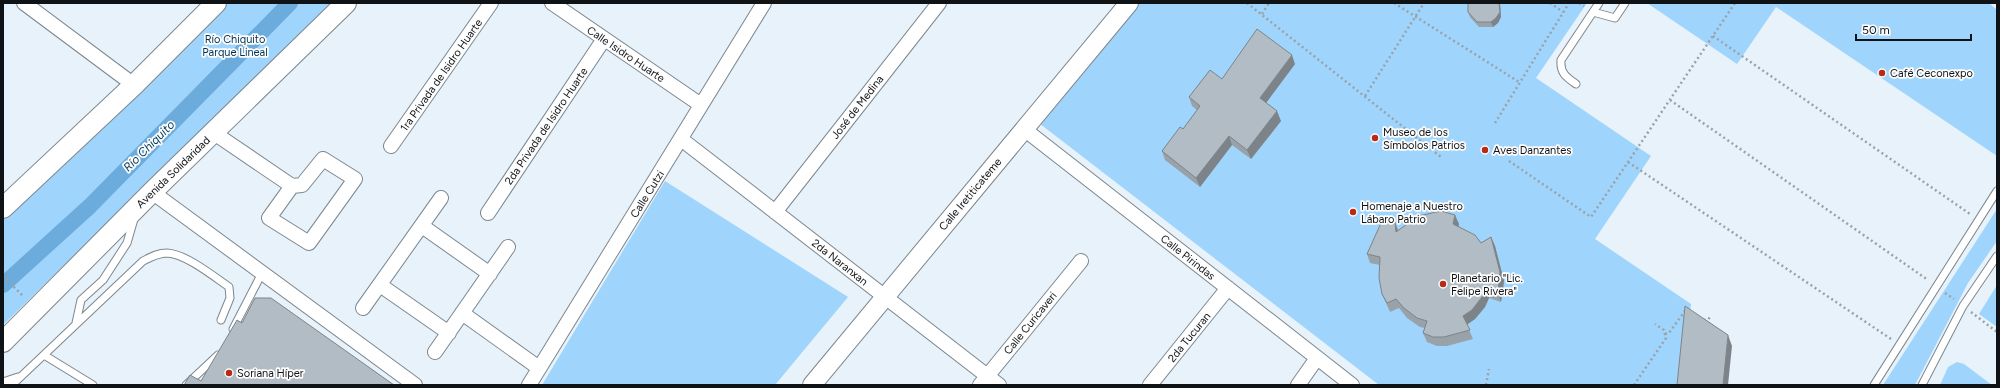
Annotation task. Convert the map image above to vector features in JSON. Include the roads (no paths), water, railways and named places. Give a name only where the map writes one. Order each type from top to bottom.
[{"type":"main road","points":[[3,208],[134,86],[216,3]]},
{"type":"main road","name":"Avenida Solidaridad","points":[[3,342],[137,206],[214,133],[346,3]]},
{"type":"street","points":[[24,3],[134,86]]},
{"type":"street","name":"1ra Privada de Isidro Huarte","points":[[391,146],[491,3]]},
{"type":"street","name":"Calle Isidro Huarte","points":[[552,3],[702,105]]},
{"type":"street","name":"Calle Cutzi","points":[[529,385],[764,3]]},
{"type":"street","name":"José de Medina","points":[[775,212],[939,3]]},
{"type":"street","name":"Calle Iretiticateme","points":[[812,385],[1128,3]]},
{"type":"street","name":"2da Privada de Isidro Huarte","points":[[488,213],[604,39]]},
{"type":"street","name":"Calle Pirindas","points":[[1024,129],[1352,385]]},
{"type":"street","points":[[214,133],[292,186],[302,185],[323,159],[355,180],[309,243],[269,218],[292,186]]},
{"type":"street","name":"2da Naranxan","points":[[681,139],[886,297],[983,380],[999,385]]},
{"type":"street","points":[[152,192],[415,385]]},
{"type":"street","points":[[363,308],[441,198]]},
{"type":"street","points":[[422,226],[490,274]]},
{"type":"street","points":[[435,352],[508,247]]},
{"type":"street","name":"Calle Curicaveri","points":[[983,380],[1081,261]]},
{"type":"street","points":[[380,284],[448,333]]},
{"type":"street","name":"2da Tucuran","points":[[1150,385],[1228,288]]},
{"type":"street","points":[[462,313],[539,368]]},
{"type":"street","points":[[1298,385],[1317,358]]},
{"type":"lane","points":[[1576,84],[1563,74],[1560,67],[1561,60],[1599,3]]},
{"type":"lane","points":[[1593,12],[1615,18],[1623,8]]},
{"type":"lane","points":[[1874,385],[1997,191]]},
{"type":"lane","points":[[76,323],[81,300],[103,280],[127,243],[137,206]]},
{"type":"lane","points":[[12,385],[143,260],[154,255],[166,253],[179,255],[229,287],[230,298],[221,320]]},
{"type":"lane","points":[[1922,385],[1963,306],[1997,256]]},
{"type":"lane","points":[[230,333],[262,273]]},
{"type":"lane","points":[[186,385],[189,380],[216,359],[223,346]]},
{"type":"lane","points":[[44,355],[93,385]]},
{"type":"lane","points":[[3,382],[20,376]]},
{"type":"waterway","name":"Río Chiquito","points":[[3,285],[90,206],[290,3]]},
{"type":"place","name":"Café Ceconexpo","points":[[1882,73]]},
{"type":"place","name":"Museo de los Símbolos Patrios","points":[[1375,138]]},
{"type":"place","name":"Aves Danzantes","points":[[1485,150]]},
{"type":"place","name":"Homenaje a Nuestro Lábaro Patrio","points":[[1353,212]]},
{"type":"place","name":"Planetario \"Lic. Felipe Rivera\"","points":[[1443,284]]},
{"type":"place","name":"Soriana Híper","points":[[229,373]]},
{"type":"park label","name":"Río Chiquito Parque Lineal","points":[[235,45]]}]
